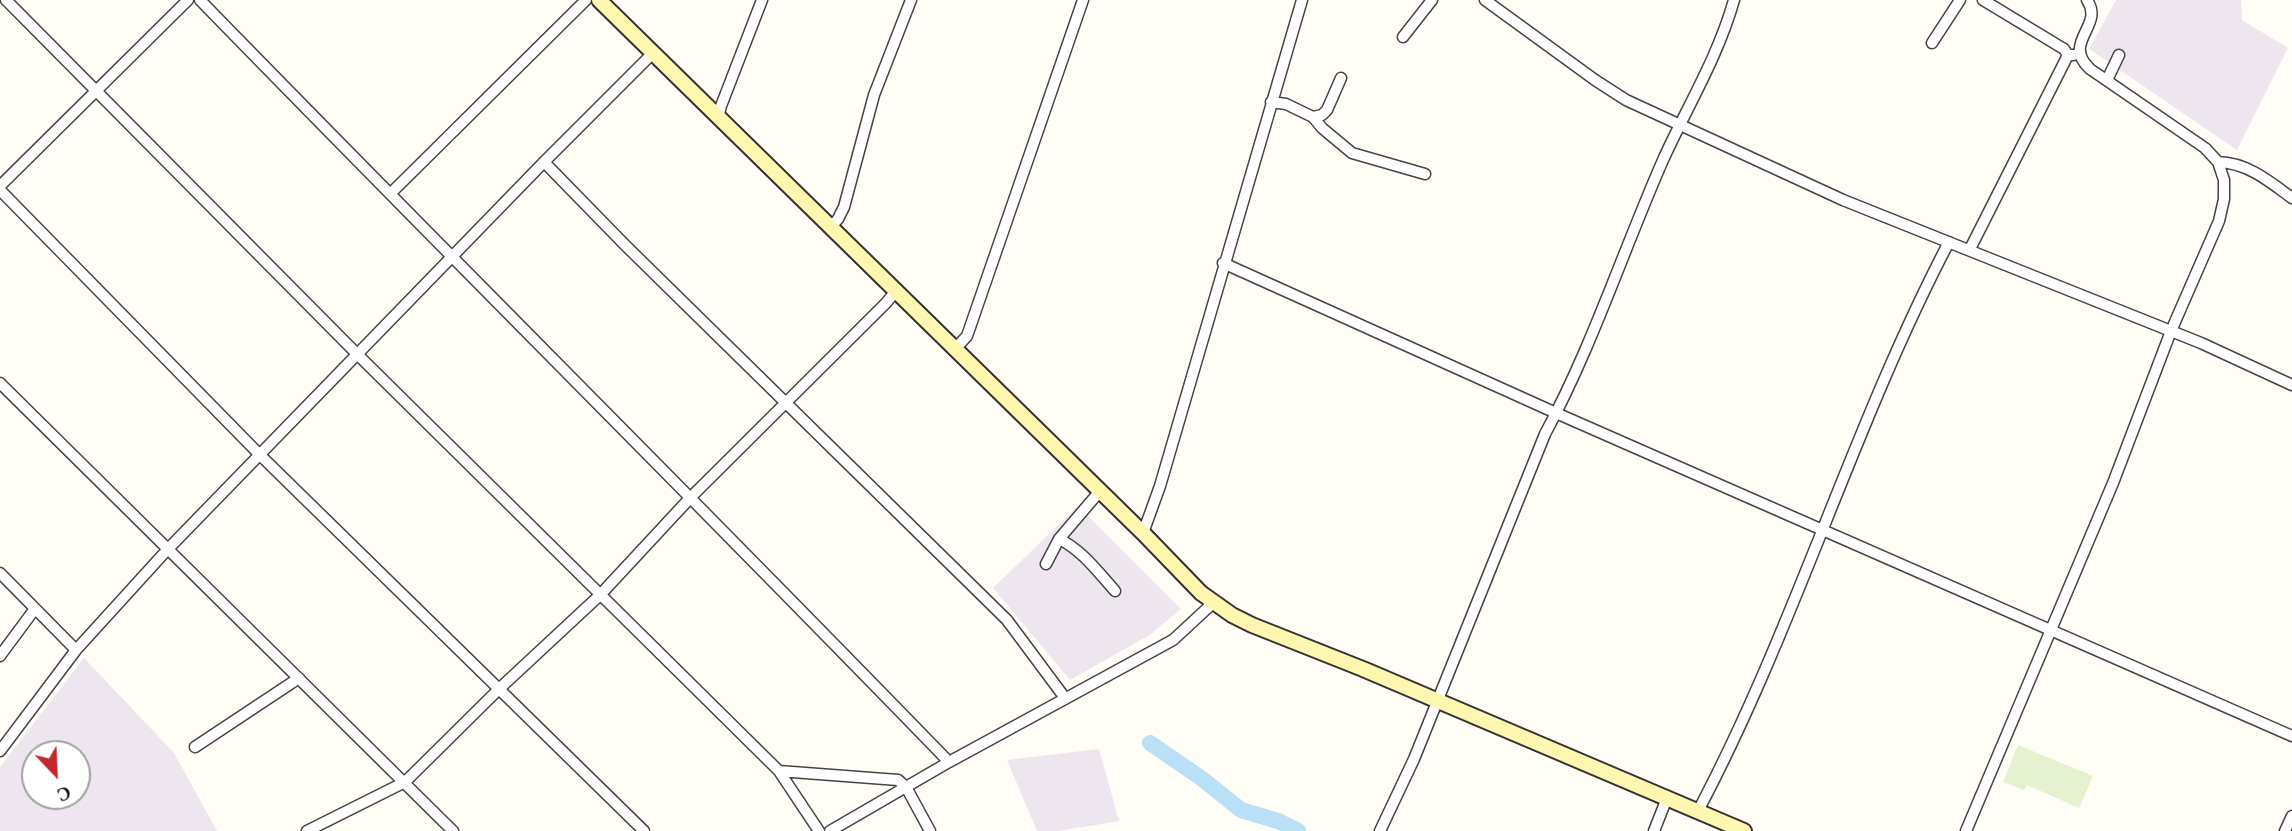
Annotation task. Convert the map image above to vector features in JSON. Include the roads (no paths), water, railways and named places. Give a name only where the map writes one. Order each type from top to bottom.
[{"type":"street","points":[[6,0],[358,355],[779,771],[819,831]]},
{"type":"street","points":[[188,0],[0,188],[260,455],[644,831]]},
{"type":"street","points":[[200,0],[949,762]]},
{"type":"street","points":[[390,194],[586,0]]},
{"type":"street","points":[[599,0],[1143,533],[1186,580],[1213,603],[1252,625],[1363,669],[1744,831]]},
{"type":"street","points":[[718,118],[762,0]]},
{"type":"street","points":[[830,228],[844,207],[874,94],[911,0]]},
{"type":"street","points":[[956,349],[967,336],[1083,0]]},
{"type":"street","points":[[1143,533],[1160,486],[1302,0]]},
{"type":"street","points":[[1403,37],[1432,0]]},
{"type":"street","points":[[1485,0],[1626,100],[1843,200],[2171,331],[2292,385]]},
{"type":"street","points":[[1380,831],[1414,759],[1534,460],[1664,158],[1713,57],[1734,0]]},
{"type":"street","points":[[1932,43],[1961,0]]},
{"type":"street","points":[[1983,0],[2064,49],[2068,55]]},
{"type":"street","points":[[1966,831],[2113,483],[2171,331],[2219,221],[2224,199],[2224,180],[2218,162],[2205,148],[2086,65],[2079,47],[2092,18],[2088,0]]},
{"type":"street","points":[[0,751],[76,650],[167,550],[653,53]]},
{"type":"street","points":[[2068,55],[2080,54]]},
{"type":"street","points":[[1970,249],[2068,55]]},
{"type":"street","points":[[2107,80],[2119,55]]},
{"type":"street","points":[[1313,117],[1322,115],[1327,110],[1342,78]]},
{"type":"street","points":[[1271,102],[1286,104],[1313,117],[1352,153],[1425,174]]},
{"type":"street","points":[[544,162],[625,246],[1007,620],[1065,698]]},
{"type":"street","points":[[2218,162],[2245,166],[2292,198]]},
{"type":"street","points":[[1698,811],[1733,741],[1824,529],[1915,306],[1949,242]]},
{"type":"street","points":[[1223,264],[2292,736]]},
{"type":"street","points":[[307,831],[405,782],[600,595],[691,497],[895,292]]},
{"type":"street","points":[[0,383],[453,831]]},
{"type":"street","points":[[1046,564],[1059,539],[1100,491]]},
{"type":"street","points":[[1059,539],[1084,556],[1115,591]]},
{"type":"street","points":[[0,573],[76,650]]},
{"type":"street","points":[[830,831],[1173,639],[1213,603]]},
{"type":"street","points":[[0,656],[34,610]]},
{"type":"street","points":[[195,747],[299,678]]},
{"type":"street","points":[[779,771],[898,780],[906,787],[930,831]]},
{"type":"street","points":[[1654,831],[1667,798]]},
{"type":"street","points":[[2285,831],[2292,816]]},
{"type":"waterway","points":[[1150,743],[1241,810],[1278,821],[1298,831]]}]
